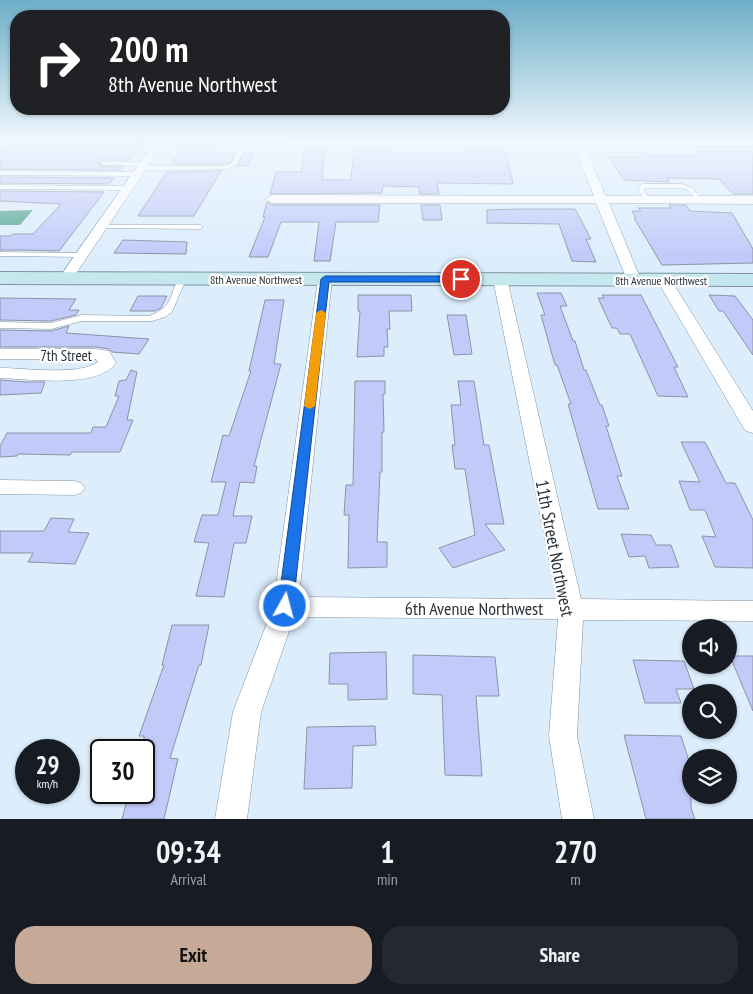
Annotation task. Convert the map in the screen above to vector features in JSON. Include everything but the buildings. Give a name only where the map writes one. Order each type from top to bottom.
[{"type":"street","points":[[66,278],[134,179]]},
{"type":"street","points":[[593,179],[634,280]]},
{"type":"street","points":[[272,199],[753,200]]},
{"type":"street","name":"8th Avenue Northwest","points":[[1,279],[753,280]]},
{"type":"street","points":[[231,819],[247,712],[285,606],[325,279]]},
{"type":"street","name":"11th Street Northwest","points":[[500,279],[571,609],[564,736],[578,819]]},
{"type":"street","points":[[664,280],[753,427]]},
{"type":"street","name":"7th Street","points":[[0,354],[96,354],[102,356],[108,364],[104,368],[93,372],[75,374],[0,373]]},
{"type":"street","points":[[0,488],[74,488]]},
{"type":"street","name":"6th Avenue Northwest","points":[[285,606],[753,611]]},
{"type":"lane","points":[[0,186],[128,188]]},
{"type":"lane","points":[[102,226],[200,227]]},
{"type":"lane","points":[[0,254],[83,255]]},
{"type":"lane","points":[[0,325],[52,326],[82,318],[149,319],[162,315],[169,310],[182,279]]},
{"type":"shaded area","points":[[33,210],[20,225],[0,225],[0,211]]},
{"type":"slow traffic","points":[[310,406],[321,313]]},
{"type":"route","points":[[285,606],[325,279],[461,279]]}]
